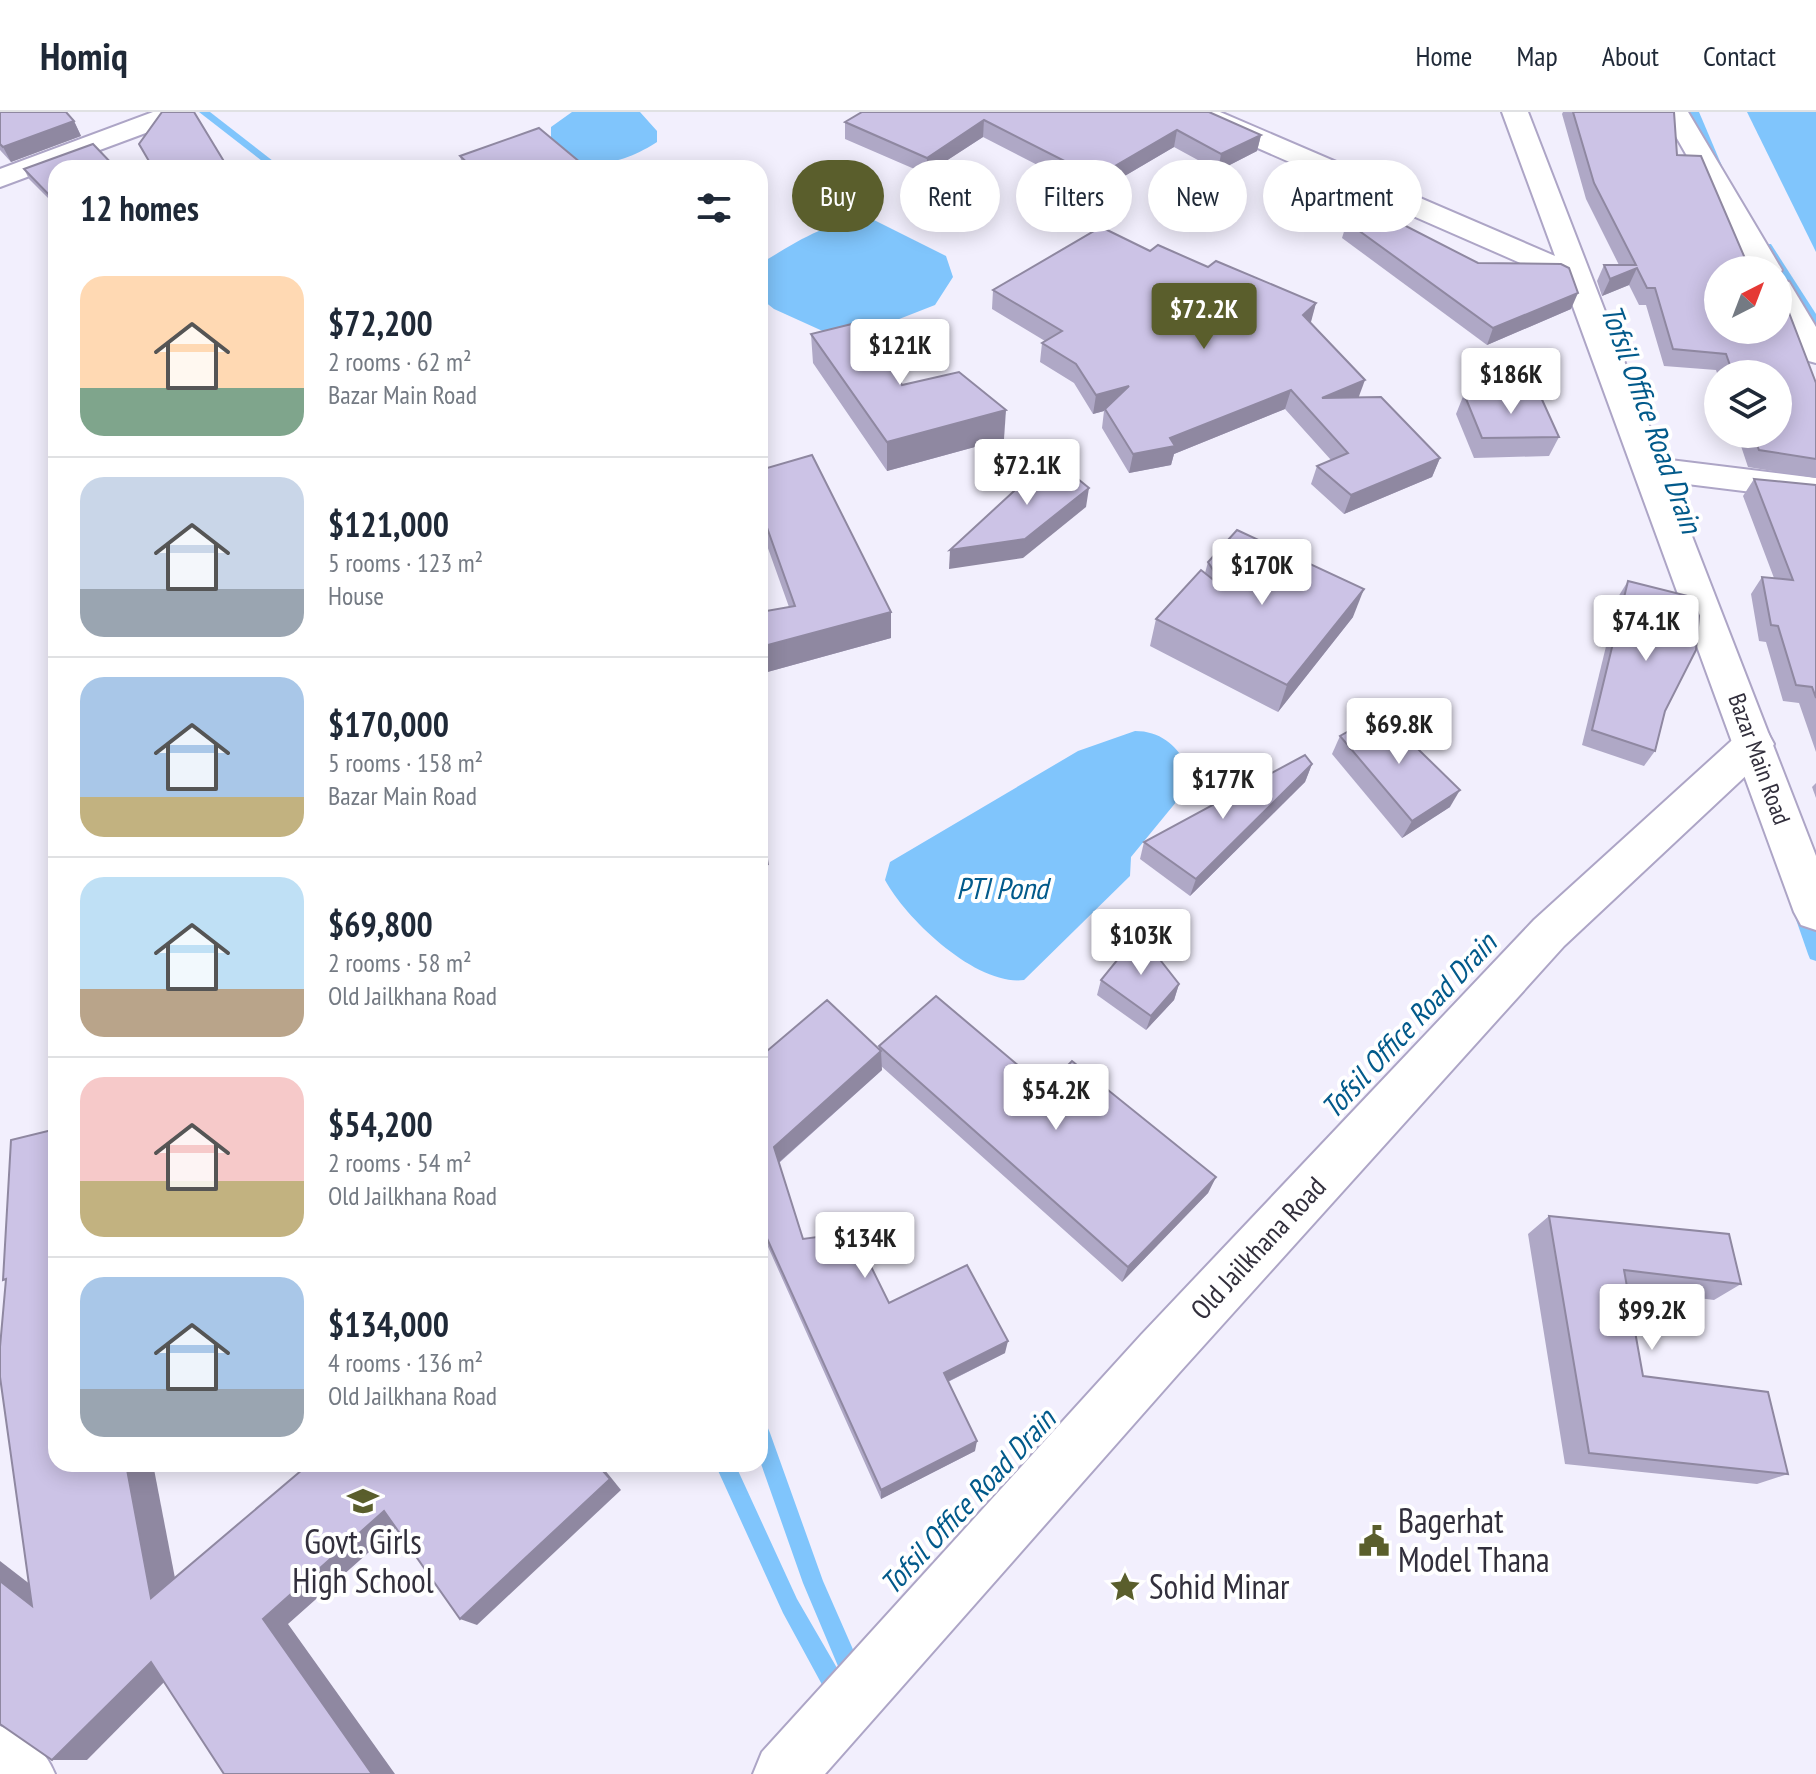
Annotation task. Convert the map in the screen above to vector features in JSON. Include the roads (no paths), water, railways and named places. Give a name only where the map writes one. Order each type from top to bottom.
[{"type":"street","points":[[50,160],[177,112]]},
{"type":"street","points":[[1198,112],[1577,277]]},
{"type":"street","name":"Bazar Main Road","points":[[1515,112],[1816,912]]},
{"type":"street","points":[[1675,112],[1759,256]]},
{"type":"street","points":[[0,179],[48,161]]},
{"type":"street","points":[[1792,312],[1816,353]]},
{"type":"street","points":[[1649,468],[1816,489]]},
{"type":"street","name":"Old Jailkhana Road","points":[[784,1774],[1160,1354],[1549,933],[1754,744]]},
{"type":"street","points":[[0,1757],[24,1774]]},
{"type":"water","points":[[572,112],[640,112],[657,131],[657,142],[618,160],[576,160],[551,139],[551,127]]},
{"type":"water","points":[[1747,112],[1816,112],[1816,252]]},
{"type":"water","points":[[884,225],[946,256],[953,277],[935,305],[889,323],[827,333],[768,304],[768,259],[818,232],[884,232]]},
{"type":"water","name":"PTI Pond","points":[[1135,731],[1156,735],[1172,745],[1195,779],[1131,857],[1130,876],[1024,980],[1005,979],[964,961],[944,947],[895,896],[885,880],[890,862],[1078,751]]},
{"type":"waterway","name":"Tofsil Office Road Drain","points":[[204,112],[267,160]]},
{"type":"waterway","points":[[1694,112],[1717,166]]},
{"type":"waterway","points":[[1767,246],[1816,323]]},
{"type":"waterway","points":[[1800,908],[1816,954]]},
{"type":"waterway","name":"Tofsil Office Road Drain","points":[[768,1456],[813,1583],[851,1670],[857,1664]]},
{"type":"waterway","points":[[729,1472],[790,1606],[840,1695]]},
{"type":"place","name":"Govt. Girls High School","points":[[363,1501]]},
{"type":"place","name":"Bagerhat Model Thana","points":[[1374,1541]]},
{"type":"place","name":"Sohid Minar","points":[[1125,1587]]}]
